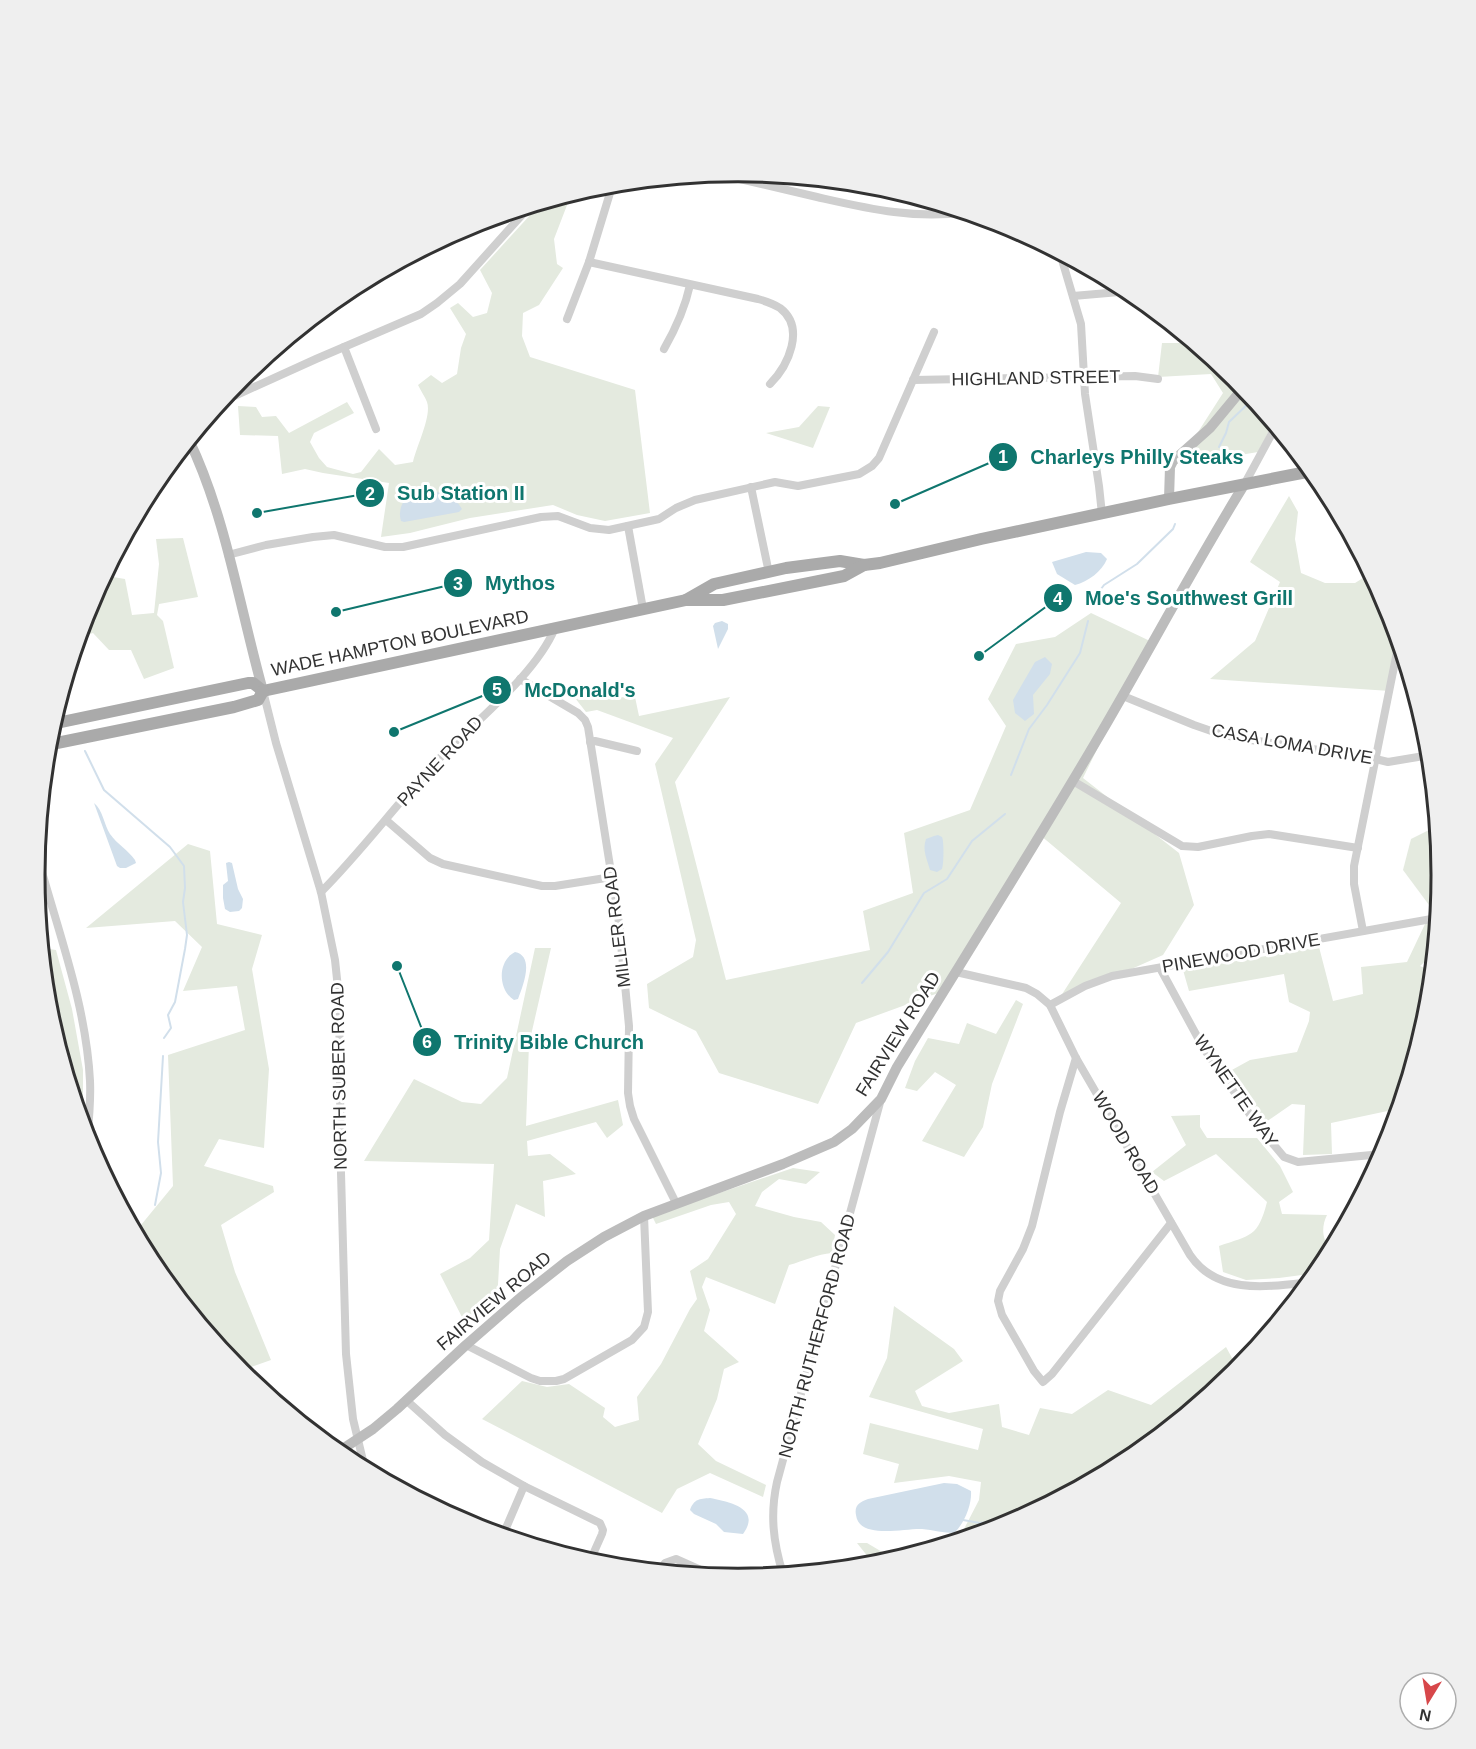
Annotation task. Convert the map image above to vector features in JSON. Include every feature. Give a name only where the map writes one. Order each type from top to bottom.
[{"type":"main road","name":"WADE HAMPTON BOULEVARD","points":[[686,600],[714,584],[786,568],[840,561],[864,565],[880,563],[981,539],[1302,473]]},
{"type":"main road","name":"WADE HAMPTON BOULEVARD","points":[[263,691],[686,600],[723,600],[812,583],[844,576],[864,565]]},
{"type":"main road","points":[[57,743],[234,707],[258,700],[263,691],[254,683],[248,683],[62,722]]},
{"type":"street","points":[[754,182],[873,210],[918,214],[944,213]]},
{"type":"street","points":[[567,319],[589,262],[610,194]]},
{"type":"street","points":[[239,394],[406,321],[437,303],[459,284],[521,216]]},
{"type":"street","points":[[589,262],[766,302],[780,308],[788,318],[792,330],[792,348],[782,371],[770,384]]},
{"type":"street","points":[[1063,263],[1081,324],[1084,377],[1102,514]]},
{"type":"street","points":[[664,349],[675,330],[690,285]]},
{"type":"street","points":[[1073,296],[1114,292]]},
{"type":"street","points":[[228,555],[266,545],[334,535],[385,547],[403,547],[541,517],[558,516],[590,528],[609,530],[659,519],[695,500],[751,487],[775,482],[798,486],[859,474],[867,471],[879,458],[934,332]]},
{"type":"street","points":[[344,347],[376,429]]},
{"type":"street","name":"HIGHLAND STREET","points":[[914,380],[1135,376],[1158,379]]},
{"type":"street","points":[[1169,499],[1170,467],[1173,461],[1210,428],[1238,395]]},
{"type":"street","points":[[1244,485],[1272,434]]},
{"type":"street","points":[[192,448],[207,484],[228,555],[263,691]]},
{"type":"street","name":"FAIRVIEW ROAD","points":[[346,1446],[373,1429],[520,1298],[567,1261],[604,1237],[644,1216],[825,1147],[843,1137],[881,1099],[897,1067],[1073,781],[1244,485]]},
{"type":"street","points":[[751,487],[769,573]]},
{"type":"street","points":[[627,526],[643,609]]},
{"type":"street","name":"PAYNE ROAD","points":[[321,892],[436,761],[520,679],[551,639],[555,628]]},
{"type":"street","points":[[1363,931],[1354,884],[1354,866],[1396,658]]},
{"type":"street","name":"MILLER ROAD","points":[[520,679],[578,713],[588,727],[618,923],[629,1026],[628,1093],[630,1106],[634,1119],[676,1203]]},
{"type":"street","name":"NORTH SUBER ROAD","points":[[263,691],[276,743],[321,892],[332,939],[339,998],[343,1297],[349,1390],[362,1456]]},
{"type":"street","name":"CASA LOMA DRIVE","points":[[1123,696],[1220,734],[1244,739],[1388,762],[1421,757]]},
{"type":"street","points":[[590,742],[595,741],[637,751]]},
{"type":"street","points":[[1073,781],[1174,842],[1188,847],[1269,834],[1358,848]]},
{"type":"street","points":[[386,820],[430,858],[443,864],[542,886],[612,877]]},
{"type":"street","points":[[45,885],[80,1008],[90,1079],[88,1114]]},
{"type":"street","name":"PINEWOOD DRIVE","points":[[1050,1005],[1085,986],[1120,974],[1430,919]]},
{"type":"street","name":"WYNETTE WAY","points":[[1160,968],[1204,1049],[1258,1126],[1284,1157],[1298,1162],[1371,1155]]},
{"type":"street","name":"WOOD ROAD","points":[[956,972],[1026,988],[1038,994],[1050,1005],[1077,1058],[1195,1263],[1216,1279],[1228,1282],[1257,1286],[1297,1283]]},
{"type":"street","points":[[1077,1058],[1060,1112],[1032,1226],[999,1296],[1002,1315],[1042,1382],[1052,1374],[1171,1223]]},
{"type":"street","name":"NORTH RUTHERFORD ROAD","points":[[781,1566],[773,1533],[772,1514],[777,1482],[881,1099]]},
{"type":"street","points":[[466,1345],[531,1378],[550,1382],[564,1378],[632,1340],[644,1327],[648,1312],[644,1216]]},
{"type":"street","points":[[406,1400],[463,1449],[524,1486],[600,1523],[603,1530],[594,1552]]},
{"type":"street","points":[[506,1528],[524,1486]]},
{"type":"street","points":[[665,1563],[676,1559],[691,1566]]},
{"type":"shaded area","points":[[568,203],[554,239],[557,264],[563,268],[539,305],[523,313],[522,336],[530,357],[635,390],[650,513],[605,521],[577,515],[553,505],[470,518],[410,533],[381,537],[389,483],[305,469],[282,474],[278,436],[240,435],[238,406],[256,407],[262,417],[276,416],[289,433],[347,402],[354,413],[314,433],[310,442],[327,467],[353,474],[361,472],[379,449],[395,465],[413,462],[426,423],[428,408],[418,385],[431,375],[442,383],[457,374],[461,348],[466,334],[450,308],[458,303],[473,317],[487,313],[492,293],[480,270],[532,213]]},
{"type":"shaded area","points":[[1162,343],[1182,343],[1228,384],[1269,430],[1258,452],[1210,460],[1191,443],[1223,393],[1211,374],[1158,377]]},
{"type":"shaded area","points":[[818,406],[830,407],[813,448],[766,433],[799,427]]},
{"type":"shaded area","points":[[417,490],[430,490],[448,496],[462,509],[459,512],[401,521],[400,511],[403,502]]},
{"type":"shaded area","points":[[1289,496],[1298,512],[1295,539],[1301,573],[1325,583],[1355,583],[1364,577],[1397,661],[1390,691],[1210,679],[1255,641],[1280,582],[1250,562]]},
{"type":"shaded area","points":[[183,538],[198,597],[159,604],[157,615],[163,621],[174,668],[144,679],[131,650],[109,650],[93,633],[89,634],[112,576],[125,579],[132,615],[154,613],[159,564],[156,539]]},
{"type":"shaded area","points":[[1086,552],[1101,553],[1107,559],[1094,575],[1075,585],[1057,574],[1052,562]]},
{"type":"shaded area","points":[[1091,613],[1150,641],[1083,778],[1179,853],[1194,905],[1163,955],[1057,1002],[1121,903],[1040,835],[941,992],[856,1023],[818,1104],[719,1073],[696,1031],[649,1008],[647,984],[693,957],[696,940],[655,764],[673,738],[597,710],[586,712],[575,698],[635,697],[639,716],[730,697],[675,782],[726,980],[870,950],[863,911],[913,893],[904,833],[970,810],[1006,726],[988,699],[1016,644],[1055,637]]},
{"type":"shaded area","points":[[722,621],[728,624],[728,629],[718,649],[713,626]]},
{"type":"shaded area","points":[[1045,657],[1052,664],[1050,674],[1033,695],[1034,714],[1025,721],[1015,713],[1013,700],[1035,662]]},
{"type":"shaded area","points":[[94,803],[110,834],[136,863],[126,868],[117,866]]},
{"type":"shaded area","points":[[1430,829],[1430,907],[1403,870],[1411,839]]},
{"type":"shaded area","points":[[938,835],[943,839],[943,858],[942,869],[937,872],[930,870],[925,847],[926,839]]},
{"type":"shaded area","points":[[188,844],[210,851],[217,924],[262,935],[252,969],[269,1069],[264,1148],[219,1139],[204,1166],[273,1186],[274,1192],[221,1225],[235,1272],[271,1360],[250,1367],[248,1365],[188,1296],[141,1226],[173,1186],[168,1055],[245,1030],[237,986],[183,991],[202,947],[175,921],[86,928]]},
{"type":"shaded area","points":[[226,863],[232,863],[238,889],[243,899],[242,908],[239,911],[230,912],[225,909],[223,898],[223,885],[228,881]]},
{"type":"shaded area","points":[[1425,924],[1430,924],[1425,962],[1420,966],[1425,968],[1418,1010],[1389,1111],[1331,1123],[1332,1154],[1303,1155],[1305,1105],[1292,1104],[1266,1122],[1230,1071],[1250,1060],[1297,1052],[1309,1021],[1310,1012],[1289,1002],[1284,974],[1189,991],[1183,970],[1319,947],[1333,1001],[1363,994],[1361,967],[1407,962]]},
{"type":"shaded area","points":[[535,948],[551,948],[529,1044],[526,1126],[618,1100],[623,1125],[607,1138],[596,1122],[527,1141],[528,1156],[550,1154],[576,1174],[543,1181],[545,1217],[516,1204],[500,1249],[497,1302],[465,1323],[440,1274],[470,1258],[489,1240],[494,1164],[364,1161],[414,1079],[462,1102],[481,1104],[507,1078]]},
{"type":"shaded area","points":[[49,949],[56,950],[72,1009],[83,1070],[83,1100],[58,1010]]},
{"type":"shaded area","points":[[515,952],[525,959],[526,972],[518,999],[514,1000],[505,990],[502,976],[505,962]]},
{"type":"shaded area","points":[[1016,1000],[1023,1004],[992,1084],[983,1127],[964,1157],[922,1141],[956,1085],[935,1072],[917,1091],[905,1088],[915,1061],[928,1038],[959,1044],[967,1023],[996,1034]]},
{"type":"shaded area","points":[[1200,1115],[1200,1127],[1207,1138],[1257,1138],[1280,1166],[1293,1192],[1279,1202],[1282,1214],[1327,1215],[1323,1233],[1326,1241],[1303,1275],[1246,1280],[1223,1272],[1219,1246],[1252,1233],[1260,1222],[1267,1202],[1216,1154],[1164,1181],[1152,1172],[1186,1145],[1171,1116]]},
{"type":"shaded area","points":[[793,1168],[820,1172],[806,1184],[779,1179],[762,1192],[755,1206],[821,1222],[835,1235],[832,1253],[789,1265],[775,1304],[706,1277],[702,1287],[710,1310],[704,1331],[739,1362],[724,1369],[717,1399],[698,1444],[716,1461],[766,1485],[763,1497],[710,1473],[677,1489],[662,1513],[482,1419],[522,1381],[547,1387],[569,1384],[605,1408],[603,1417],[615,1427],[639,1420],[637,1397],[661,1364],[697,1299],[690,1271],[708,1259],[736,1214],[729,1202],[711,1205],[656,1224],[652,1216]]},
{"type":"shaded area","points":[[894,1306],[954,1349],[963,1361],[915,1391],[922,1406],[949,1413],[999,1404],[1002,1427],[1029,1435],[1040,1408],[1072,1414],[1108,1390],[1151,1405],[1226,1347],[1233,1360],[1195,1396],[1123,1451],[1045,1496],[965,1530],[979,1500],[981,1482],[949,1476],[894,1483],[899,1464],[863,1454],[870,1423],[978,1450],[983,1429],[869,1397],[887,1358]]},
{"type":"shaded area","points":[[944,1483],[957,1484],[971,1491],[967,1514],[954,1533],[922,1529],[874,1530],[865,1528],[859,1523],[856,1509],[862,1501]]},
{"type":"shaded area","points":[[710,1498],[734,1504],[746,1512],[749,1518],[743,1534],[724,1532],[716,1524],[690,1510],[697,1500]]},
{"type":"shaded area","points":[[857,1543],[867,1543],[882,1552],[873,1554],[867,1555]]},
{"type":"waterway","points":[[1219,447],[1229,422],[1247,405]]},
{"type":"waterway","points":[[1092,601],[1104,585],[1137,564],[1173,529],[1175,524]]},
{"type":"waterway","points":[[1011,775],[1029,729],[1080,653],[1088,621]]},
{"type":"waterway","points":[[85,751],[104,790],[170,847],[184,866],[183,902],[187,935],[175,1002],[168,1015],[171,1028],[164,1038]]},
{"type":"waterway","points":[[862,983],[888,952],[924,893],[947,879],[972,841],[1005,814]]},
{"type":"waterway","points":[[155,1205],[161,1173],[158,1142],[163,1056]]},
{"type":"waterway","points":[[963,1520],[983,1523]]},
{"type":"place","name":"Charleys Philly Steaks","points":[[895,504]]},
{"type":"place","name":"Sub Station II","points":[[257,513]]},
{"type":"place","name":"Mythos","points":[[336,612]]},
{"type":"place","name":"Moe's Southwest Grill","points":[[979,656]]},
{"type":"place","name":"McDonald's","points":[[394,732]]},
{"type":"place","name":"Trinity Bible Church","points":[[397,966]]}]
